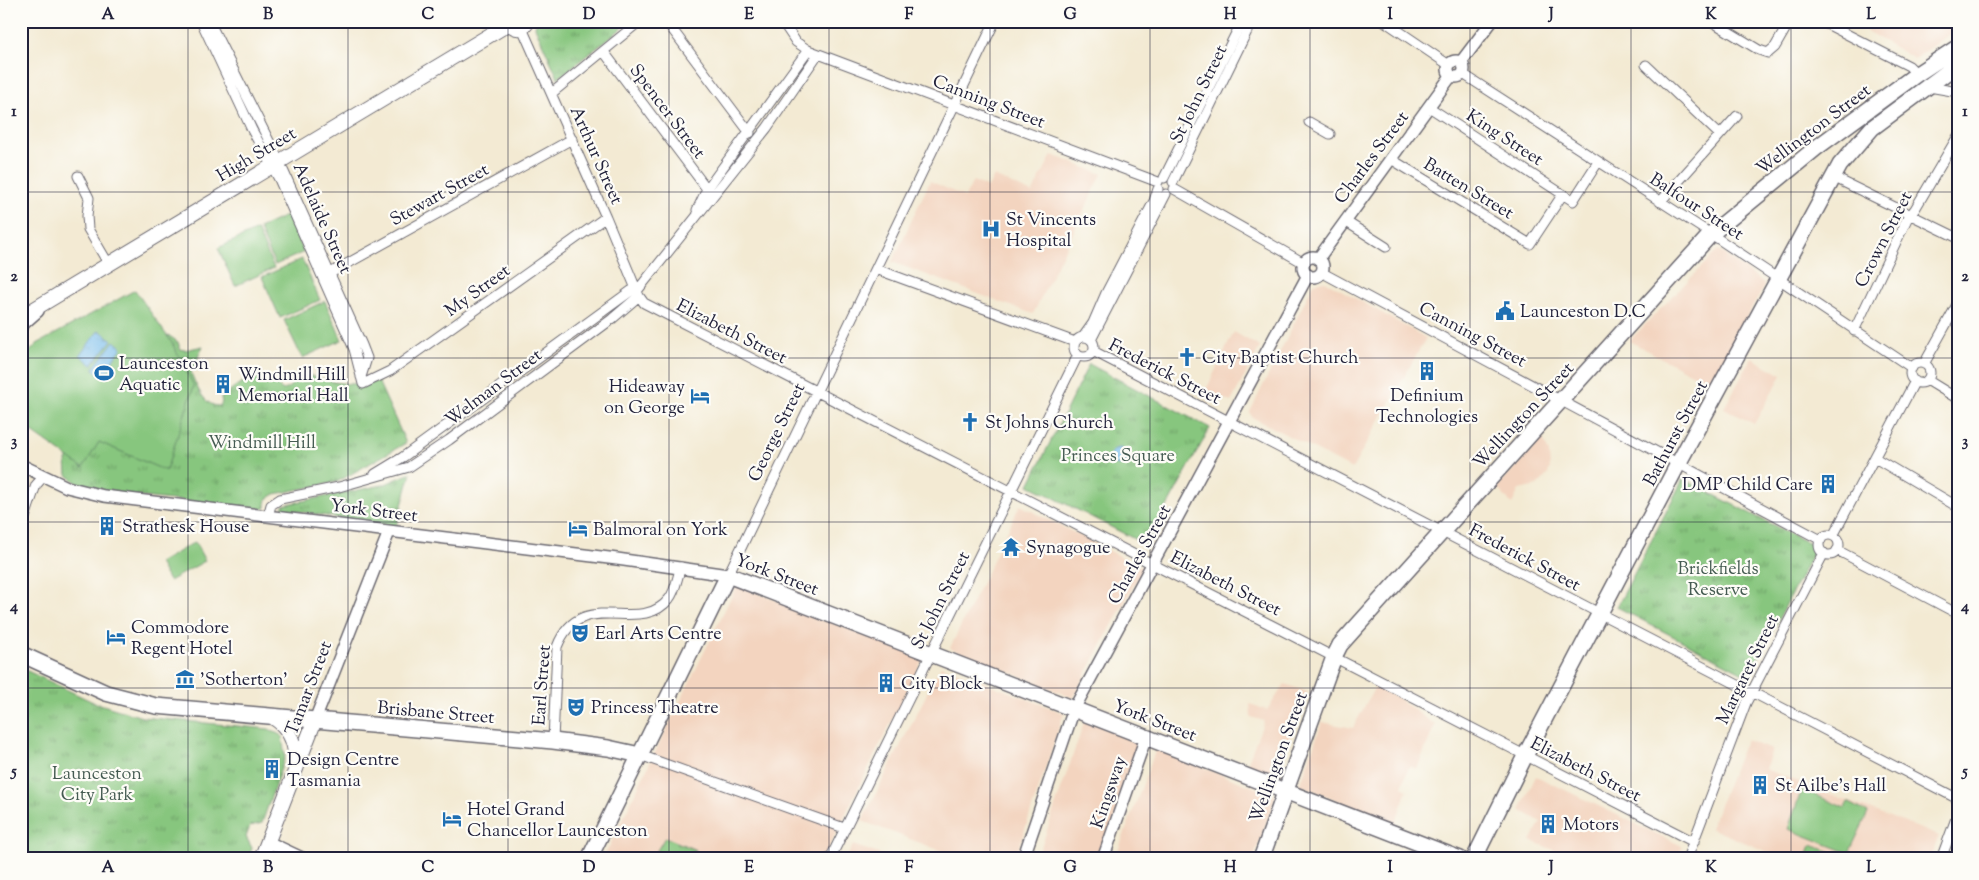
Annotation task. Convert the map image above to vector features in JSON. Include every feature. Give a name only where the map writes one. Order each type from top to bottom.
[{"type":"highway","name":"Wellington Street","points":[[1261,859],[1334,657],[1340,646],[1711,234],[1816,148],[1917,74],[1958,47]]},
{"type":"highway","name":"Bathurst Street","points":[[1474,859],[1525,756],[1601,615],[1678,464],[1833,177],[1862,137],[1958,64]]},
{"type":"highway","name":"York Street","points":[[728,575],[1460,859]]},
{"type":"highway","name":"George Street","points":[[589,859],[728,575]]},
{"type":"highway","name":"Brisbane Street","points":[[21,654],[90,686],[131,700],[173,708],[553,741],[608,748],[640,755]]},
{"type":"main road","name":"High Street","points":[[21,317],[108,263],[279,170],[518,23]]},
{"type":"main road","name":"Wellington Street","points":[[1917,74],[1958,41]]},
{"type":"main road","points":[[274,718],[286,727],[293,741],[295,773]]},
{"type":"main road","name":"Tamar Street","points":[[261,859],[315,720]]},
{"type":"street","points":[[552,93],[640,21]]},
{"type":"street","points":[[666,21],[750,133]]},
{"type":"street","points":[[782,21],[796,42],[808,50]]},
{"type":"street","name":"George Street","points":[[728,575],[995,21]]},
{"type":"street","name":"St John Street","points":[[1083,340],[1110,294],[1181,156],[1231,53],[1242,21]]},
{"type":"street","name":"St John Street","points":[[1231,53],[1252,21]]},
{"type":"street","name":"Balfour Street","points":[[1384,21],[1454,72],[1711,234],[1912,368]]},
{"type":"street","points":[[1454,72],[1464,68],[1461,62],[1492,21]]},
{"type":"street","points":[[1711,21],[1759,50],[1768,53],[1775,47],[1790,21]]},
{"type":"street","points":[[1821,21],[1908,66],[1917,74]]},
{"type":"street","name":"Adelaide Street","points":[[207,23],[256,128],[279,170],[358,347],[366,358],[362,380]]},
{"type":"street","name":"Arthur Street","points":[[518,23],[552,93],[637,292]]},
{"type":"street","name":"Welman Street","points":[[690,221],[706,189],[750,133],[808,50]]},
{"type":"street","name":"Canning Street","points":[[808,50],[1166,186],[1304,263]]},
{"type":"street","name":"Spencer Street","points":[[604,52],[706,189]]},
{"type":"street","name":"Welman Street","points":[[268,516],[271,505],[280,499],[355,483],[401,470],[418,461],[612,319],[637,292],[690,221],[767,128],[818,54]]},
{"type":"street","points":[[1646,65],[1720,135]]},
{"type":"street","points":[[1958,71],[1958,81]]},
{"type":"street","name":"Charles Street","points":[[1318,259],[1454,72]]},
{"type":"street","points":[[1924,88],[1944,88],[1958,92]]},
{"type":"street","name":"King Street","points":[[1429,107],[1563,194]]},
{"type":"street","points":[[1660,202],[1737,116]]},
{"type":"street","points":[[1310,122],[1330,134]]},
{"type":"street","name":"Crown Street","points":[[1854,331],[1911,214],[1958,136]]},
{"type":"street","name":"Stewart Street","points":[[326,275],[572,139]]},
{"type":"street","name":"Batten Street","points":[[1391,159],[1530,244],[1563,194]]},
{"type":"street","points":[[1563,194],[1573,201],[1598,162]]},
{"type":"street","points":[[78,176],[89,198],[86,216],[88,229],[108,263]]},
{"type":"street","points":[[1833,177],[1958,238]]},
{"type":"street","name":"My Street","points":[[362,380],[390,371],[606,217]]},
{"type":"street","points":[[1345,221],[1386,247]]},
{"type":"street","points":[[1310,258],[1318,259],[1322,263],[1321,272],[1314,276],[1308,275],[1304,271],[1304,263],[1310,258]]},
{"type":"street","points":[[876,268],[1083,340],[1094,346],[1093,352],[1088,356],[1078,355],[1074,348],[1083,340]]},
{"type":"street","name":"Canning Street","points":[[1321,272],[1821,540]]},
{"type":"street","name":"Charles Street","points":[[1023,859],[1074,709],[1154,564],[1308,275]]},
{"type":"street","name":"Welman Street","points":[[355,483],[377,473],[403,457],[637,292]]},
{"type":"street","name":"Elizabeth Street","points":[[637,292],[644,303],[669,317],[1694,842]]},
{"type":"street","points":[[21,326],[50,300]]},
{"type":"street","points":[[1924,364],[1958,303]]},
{"type":"street","name":"Frederick Street","points":[[1093,352],[1442,531],[1942,792],[1956,796]]},
{"type":"street","name":"St John Street","points":[[830,859],[1078,355]]},
{"type":"street","points":[[1919,363],[1924,364],[1930,371],[1927,380],[1920,383],[1915,381],[1911,377],[1912,368],[1919,363]]},
{"type":"street","points":[[1927,380],[1958,399]]},
{"type":"street","points":[[1833,536],[1915,381]]},
{"type":"street","points":[[1875,458],[1958,507]]},
{"type":"street","name":"York Street","points":[[21,460],[44,476]]},
{"type":"street","name":"York Street","points":[[21,465],[67,487],[96,495],[680,567],[728,575]]},
{"type":"street","points":[[22,527],[36,485],[44,476]]},
{"type":"street","name":"Tamar Street","points":[[315,720],[389,532]]},
{"type":"street","points":[[1825,536],[1833,536],[1838,540],[1837,550],[1830,555],[1824,554],[1819,546],[1821,540],[1825,536]]},
{"type":"street","points":[[1837,550],[1958,614]]},
{"type":"street","name":"Margaret Street","points":[[1687,859],[1750,693],[1824,554]]},
{"type":"street","name":"Earl Street","points":[[553,741],[557,647],[561,637],[570,626],[587,616],[606,612],[634,615],[665,604],[673,593],[680,567]]},
{"type":"street","name":"Kingsway","points":[[1103,859],[1146,737]]},
{"type":"street","name":"Brisbane Street","points":[[640,755],[844,828]]},
{"type":"street","points":[[1941,859],[1958,813]]},
{"type":"street","points":[[268,842],[304,859]]},
{"type":"shaded area","points":[[1849,21],[1958,21],[1958,28],[1915,59]]},
{"type":"shaded area","name":"St Vincents Hospital","points":[[1052,155],[1102,174],[1033,314],[892,262],[930,181],[965,197],[973,181],[988,188],[994,176],[1032,193]]},
{"type":"shaded area","points":[[1718,250],[1765,284],[1711,384],[1629,341]]},
{"type":"shaded area","points":[[1325,281],[1426,338],[1352,469],[1252,417],[1250,412],[1314,283]]},
{"type":"shaded area","points":[[1234,332],[1260,347],[1231,402],[1206,390]]},
{"type":"shaded area","points":[[1752,358],[1782,375],[1754,424],[1724,408]]},
{"type":"shaded area","points":[[1543,438],[1549,454],[1550,467],[1548,474],[1537,486],[1519,490],[1512,504],[1497,488]]},
{"type":"shaded area","points":[[1020,505],[1143,568],[1073,698],[950,648]]},
{"type":"shaded area","points":[[737,585],[923,658],[823,859],[603,859]]},
{"type":"shaded area","points":[[941,666],[1064,713],[1015,859],[963,859],[862,821]]},
{"type":"shaded area","points":[[1285,684],[1307,692],[1280,763],[1268,772],[1247,764],[1264,721],[1251,717],[1250,704],[1267,710]]},
{"type":"shaded area","points":[[1376,685],[1435,725],[1417,769],[1409,766],[1402,787],[1407,790],[1395,824],[1300,785],[1322,722],[1353,728]]},
{"type":"shaded area","points":[[1085,720],[1143,743],[1100,859],[1037,859]]},
{"type":"shaded area","points":[[1746,740],[1772,750],[1765,769],[1939,836],[1930,859],[1785,859],[1710,828]]},
{"type":"shaded area","points":[[1156,749],[1276,796],[1253,859],[1115,859]]},
{"type":"shaded area","name":"Motors","points":[[1536,776],[1682,846],[1677,859],[1577,859],[1531,841],[1541,822],[1520,810]]},
{"type":"shaded area","points":[[853,845],[893,859],[846,859]]},
{"type":"green space","points":[[536,21],[631,21],[558,78],[535,27]]},
{"type":"green space","points":[[288,215],[304,252],[275,265],[259,228]]},
{"type":"green space","points":[[257,230],[274,268],[235,286],[218,248]]},
{"type":"green space","points":[[302,259],[320,300],[280,318],[262,277]]},
{"type":"green space","name":"Launceston Aquatic","points":[[135,290],[172,343],[194,386],[166,471],[99,442],[83,468],[21,424],[21,361],[37,344]]},
{"type":"green space","points":[[325,301],[342,340],[302,358],[284,320]]},
{"type":"green space","name":"Windmill Hill","points":[[168,335],[178,342],[180,349],[185,350],[203,346],[191,373],[201,394],[209,403],[220,406],[221,398],[236,386],[250,379],[266,379],[283,390],[303,374],[348,384],[378,381],[406,443],[337,482],[275,494],[267,499],[265,509],[131,496],[82,487],[67,475],[66,460],[162,339]]},
{"type":"green space","name":"Princes Square","points":[[1089,364],[1210,428],[1146,545],[1029,485]]},
{"type":"green space","points":[[411,473],[396,527],[283,509],[283,505],[383,485]]},
{"type":"green space","name":"Brickfields Reserve","points":[[1683,479],[1816,547],[1749,676],[1617,607]]},
{"type":"green space","points":[[195,542],[205,561],[169,581],[159,563]]},
{"type":"green space","name":"Launceston City Park","points":[[21,668],[93,702],[142,717],[269,729],[282,736],[285,757],[262,823],[250,826],[246,837],[252,848],[248,859],[21,859]]},
{"type":"green space","points":[[1802,789],[1845,808],[1848,802],[1868,813],[1849,853],[1788,829]]},
{"type":"green space","points":[[665,837],[696,850],[693,859],[676,859],[663,855],[652,859]]},
{"type":"green space","points":[[1811,845],[1837,854],[1842,859],[1806,859]]},
{"type":"water","points":[[99,330],[112,340],[92,365],[80,355]]},
{"type":"water","points":[[114,341],[122,348],[113,359],[112,367],[101,375],[94,370],[94,367]]},
{"type":"water","points":[[1115,448],[1123,448],[1128,453],[1126,464],[1115,466],[1110,461],[1110,453]]},
{"type":"place","name":"St Vincents Hospital","points":[[991,229]]},
{"type":"place","name":"Launceston D.C","points":[[1505,311]]},
{"type":"place","name":"City Baptist Church","points":[[1187,357]]},
{"type":"place","name":"Definium Technologies","points":[[1427,371]]},
{"type":"place","name":"Launceston Aquatic","points":[[104,373]]},
{"type":"place","name":"Windmill Hill Memorial Hall","points":[[223,384]]},
{"type":"place","name":"Hideaway on George","points":[[700,396]]},
{"type":"place","name":"St Johns Church","points":[[970,422]]},
{"type":"place","name":"DMP Child Care","points":[[1828,484]]},
{"type":"place","name":"Strathesk House","points":[[107,526]]},
{"type":"place","name":"Balmoral on York","points":[[578,529]]},
{"type":"place","name":"Synagogue","points":[[1011,547]]},
{"type":"place","name":"Earl Arts Centre","points":[[580,633]]},
{"type":"place","name":"Commodore Regent Hotel","points":[[116,637]]},
{"type":"place","name":"'Sotherton'","points":[[185,679]]},
{"type":"place","name":"City Block","points":[[886,683]]},
{"type":"place","name":"Princess Theatre","points":[[576,707]]},
{"type":"place","name":"Design Centre Tasmania","points":[[272,769]]},
{"type":"place","name":"St Ailbe's Hall","points":[[1760,785]]},
{"type":"place","name":"Hotel Grand Chancellor Launceston","points":[[452,819]]},
{"type":"place","name":"Motors","points":[[1548,824]]}]
